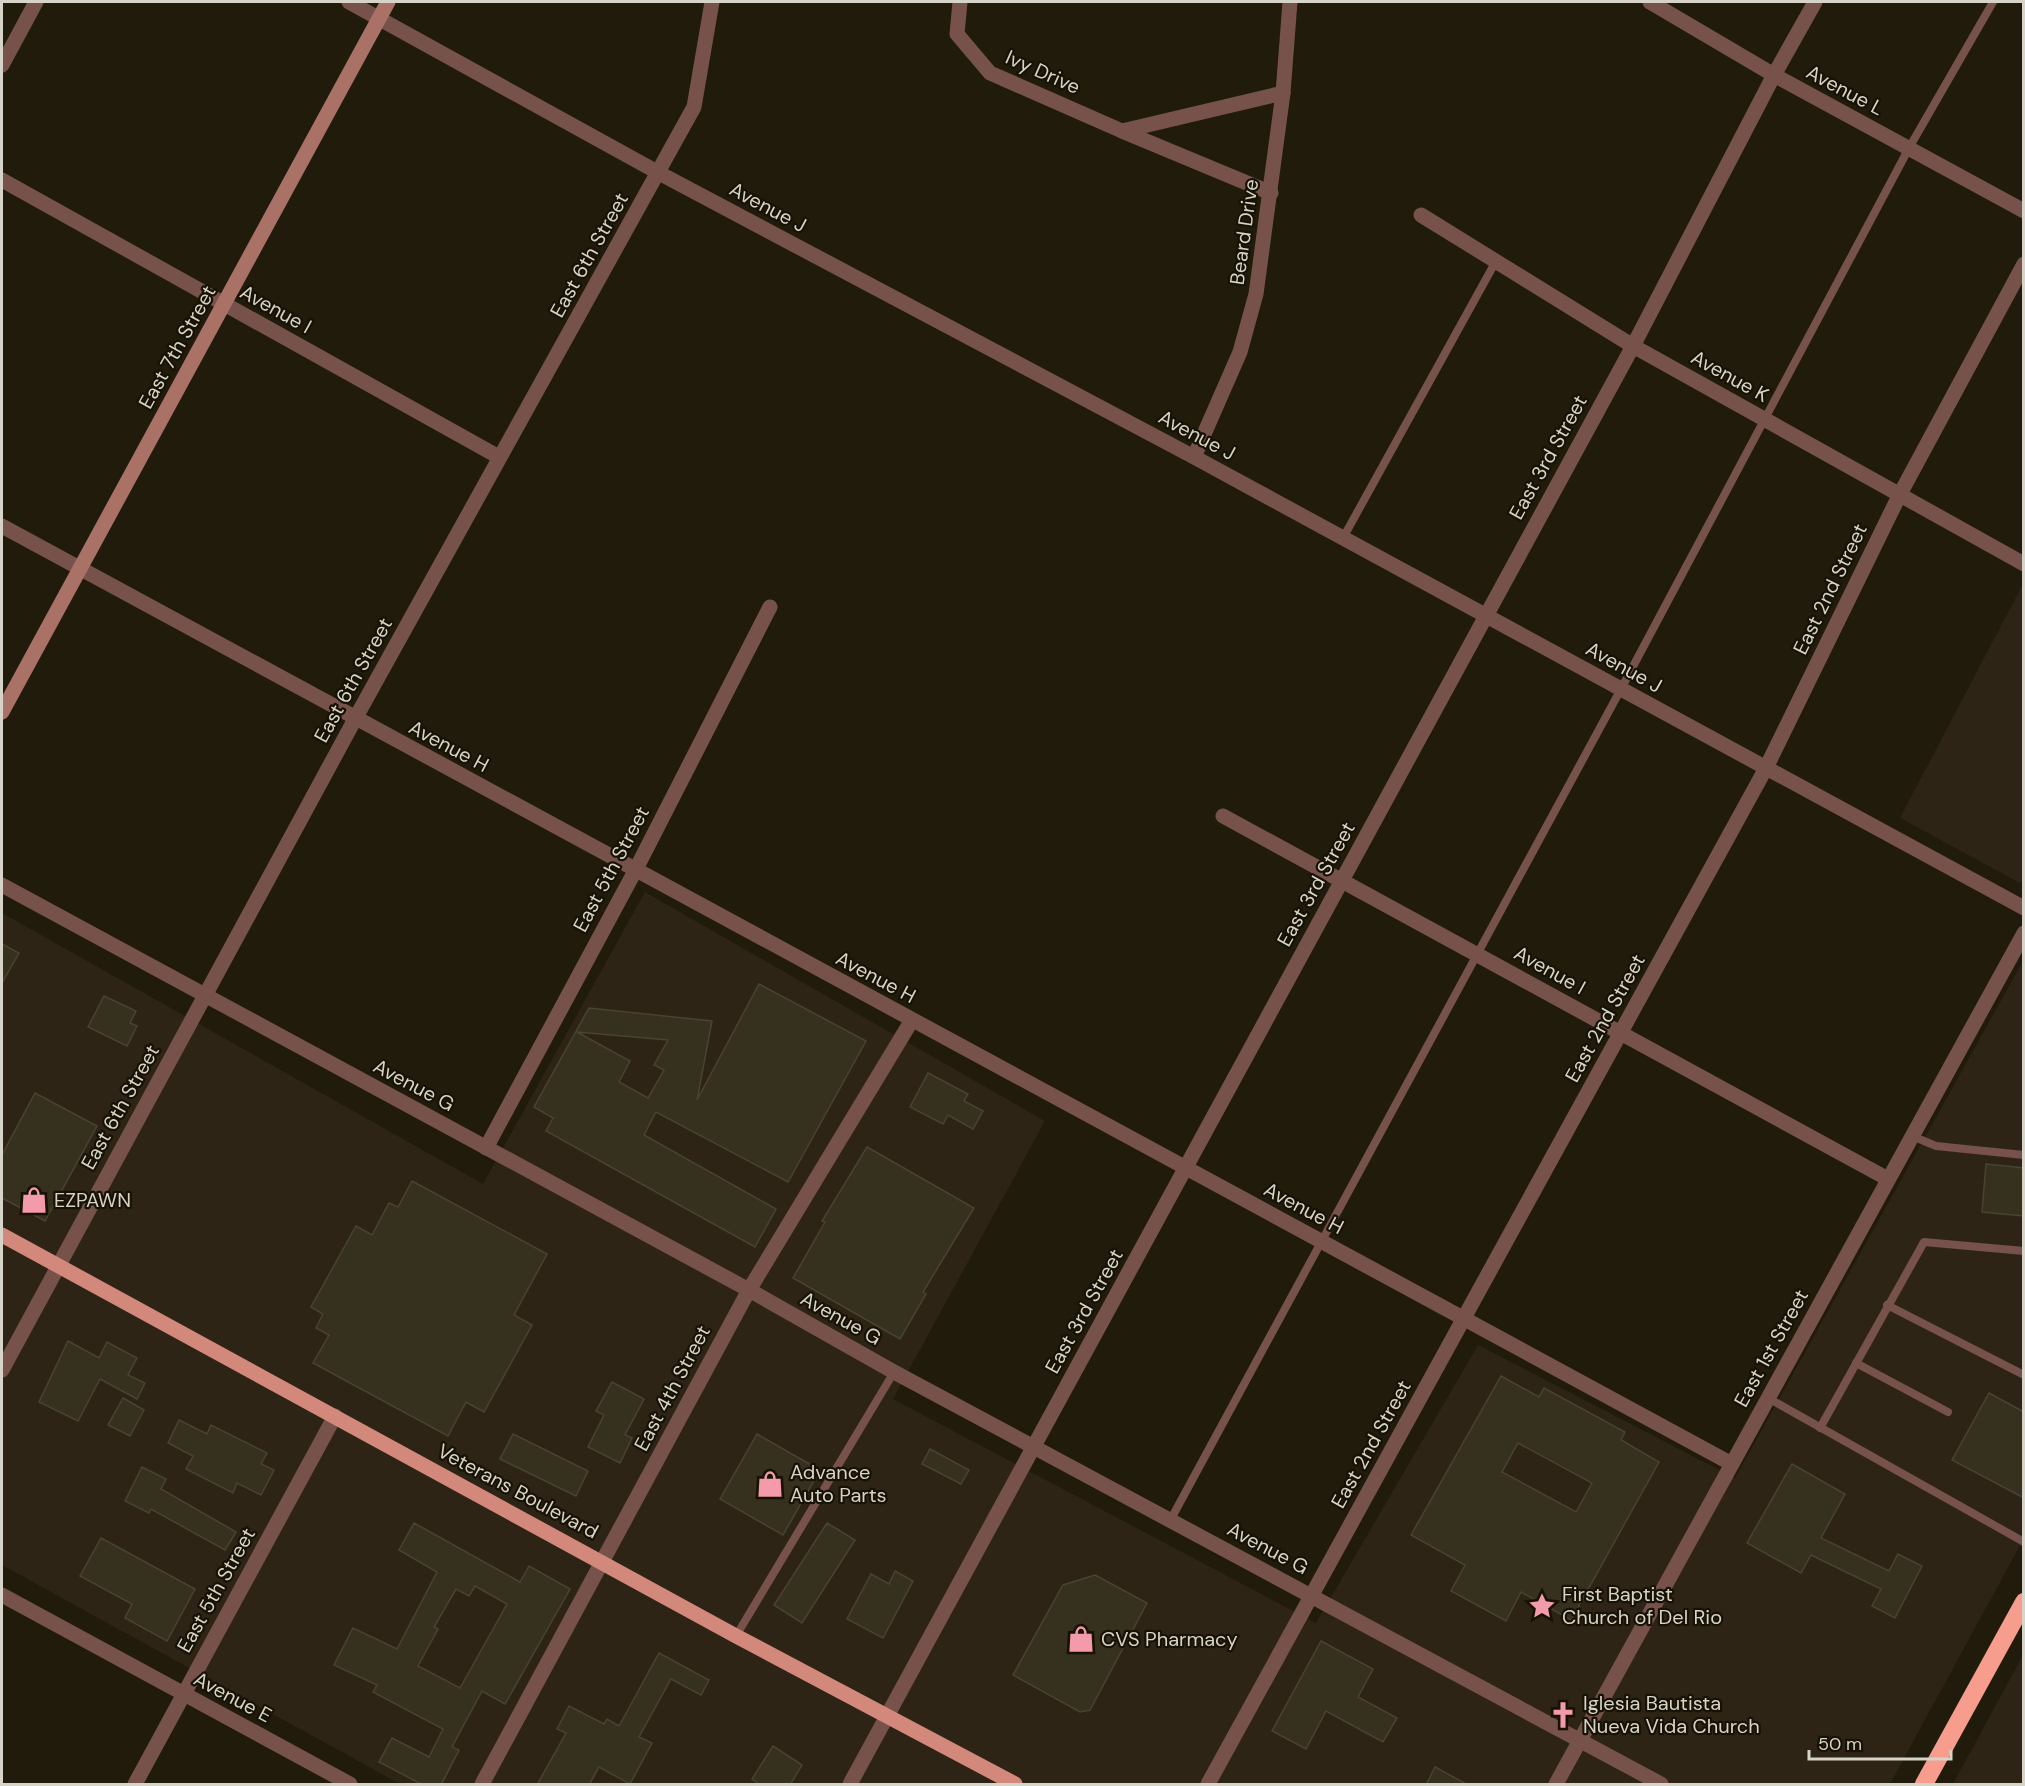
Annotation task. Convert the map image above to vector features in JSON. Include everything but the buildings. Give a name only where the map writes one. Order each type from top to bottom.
[{"type":"highway","points":[[1924,1785],[2024,1602]]},
{"type":"main road","name":"Veterans Boulevard","points":[[2,1235],[603,1561],[736,1636],[888,1715],[1015,1785]]},
{"type":"street","points":[[2,65],[36,2]]},
{"type":"street","name":"Avenue J","points":[[349,2],[659,173],[1194,457],[2024,908]]},
{"type":"street","name":"East 7th Street","points":[[2,712],[388,2]]},
{"type":"street","name":"East 6th Street","points":[[2,1370],[355,719],[694,107],[712,2]]},
{"type":"street","name":"Ivy Drive","points":[[960,2],[957,34],[990,73],[1271,193]]},
{"type":"street","name":"Beard Drive","points":[[1194,457],[1240,352],[1256,294],[1283,93],[1290,2]]},
{"type":"street","name":"Avenue L","points":[[1650,2],[1774,75],[2024,211]]},
{"type":"street","name":"East 3rd Street","points":[[850,1785],[1633,346],[1774,75],[1815,2]]},
{"type":"street","points":[[1122,131],[1283,93]]},
{"type":"street","name":"Avenue I","points":[[2,180],[499,457]]},
{"type":"street","name":"Avenue K","points":[[1421,215],[1633,346],[2024,564]]},
{"type":"street","name":"East 2nd Street","points":[[1208,1785],[1766,768],[1899,496],[2024,264]]},
{"type":"street","name":"Avenue H","points":[[2,526],[1732,1464]]},
{"type":"street","name":"East 5th Street","points":[[486,1148],[635,871],[770,607]]},
{"type":"street","name":"Avenue I","points":[[1223,816],[1888,1179]]},
{"type":"street","name":"Avenue G","points":[[2,885],[749,1290],[894,1372],[1034,1445],[1661,1785]]},
{"type":"street","name":"East 1st Street","points":[[1556,1785],[2024,933]]},
{"type":"street","name":"East 4th Street","points":[[482,1785],[749,1290],[912,1020]]},
{"type":"street","name":"East 5th Street","points":[[135,1785],[335,1416]]},
{"type":"street","name":"Avenue E","points":[[2,1595],[350,1785]]},
{"type":"lane","points":[[1171,1519],[1766,421],[1908,148],[1993,2]]},
{"type":"lane","points":[[1342,538],[1496,261]]},
{"type":"lane","points":[[1912,1136],[1936,1146],[2024,1155]]},
{"type":"lane","points":[[1820,1428],[1924,1242],[2024,1251]]},
{"type":"lane","points":[[1887,1305],[2024,1376]]},
{"type":"lane","points":[[1856,1363],[1948,1412]]},
{"type":"lane","points":[[736,1636],[894,1372]]},
{"type":"lane","points":[[1767,1398],[2024,1542]]},
{"type":"shaded area","points":[[2023,584],[2024,877],[2020,883],[1900,818]]},
{"type":"shaded area","points":[[645,892],[1045,1121],[893,1399],[1316,1623],[1478,1345],[1735,1478],[2023,961],[2023,1540],[1890,1784],[400,1784],[2,1565],[2,913],[483,1184]]},
{"type":"shaded area","points":[[2023,1655],[2023,1784],[1953,1784]]},
{"type":"place","name":"EZPAWN","points":[[34,1200]]},
{"type":"place","name":"Advance Auto Parts","points":[[770,1484]]},
{"type":"place","name":"First Baptist Church of Del Rio","points":[[1542,1606]]},
{"type":"place","name":"CVS Pharmacy","points":[[1081,1639]]},
{"type":"place","name":"Iglesia Bautista Nueva Vida Church","points":[[1563,1715]]}]
